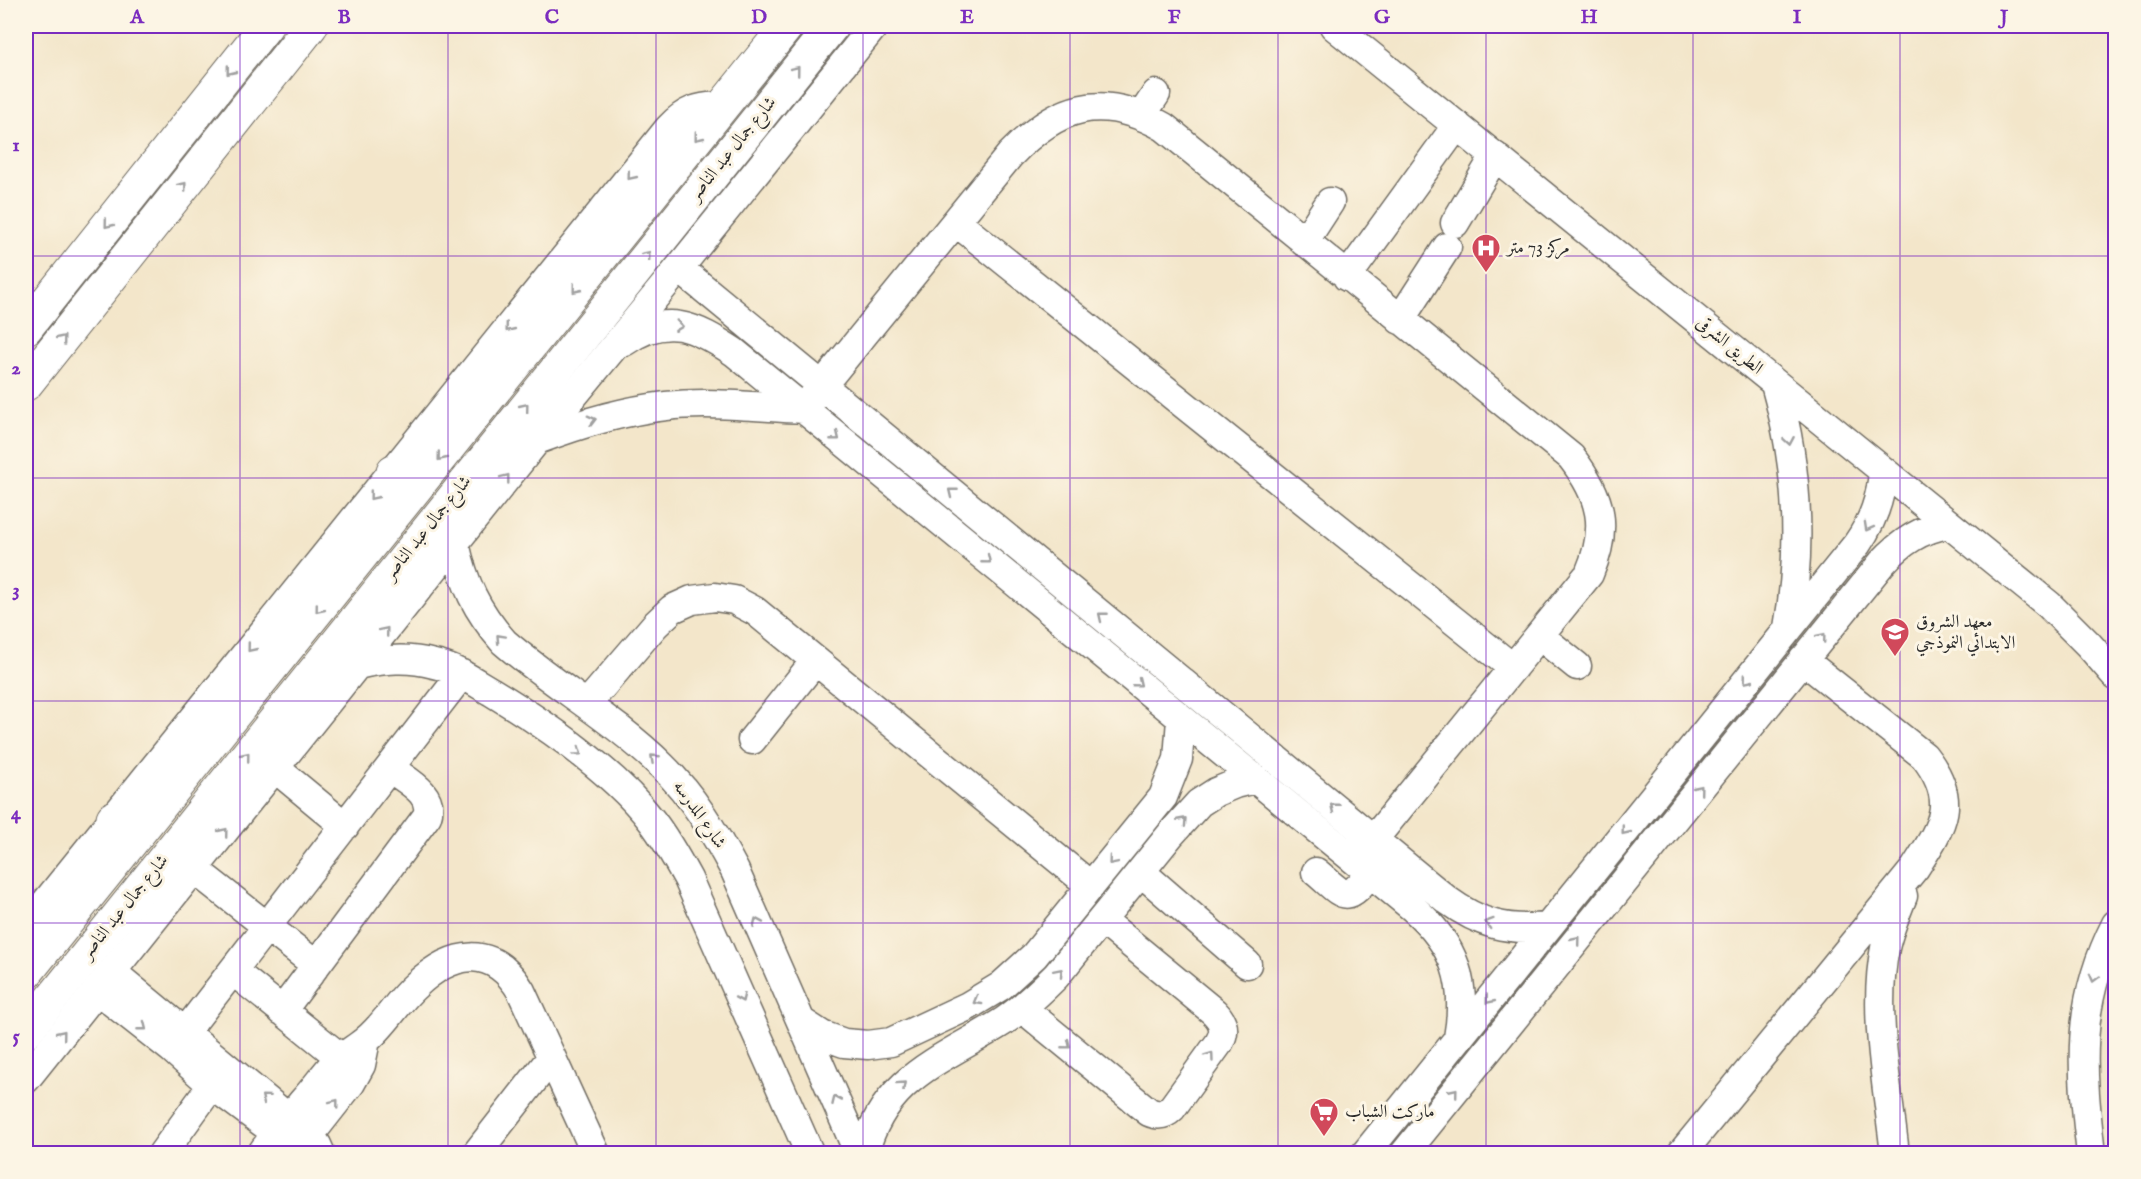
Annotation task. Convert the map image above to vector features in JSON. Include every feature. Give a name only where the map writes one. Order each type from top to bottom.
[{"type":"main road","points":[[26,328],[266,26]]},
{"type":"main road","points":[[26,384],[311,26]]},
{"type":"main road","name":"شارع جمال عبد الناصر","points":[[26,974],[124,828],[404,480],[722,107],[787,26]]},
{"type":"main road","name":"شارع جمال عبد الناصر","points":[[26,1031],[832,26]]},
{"type":"street","points":[[26,1079],[537,440],[874,26]]},
{"type":"street","name":"الطريق الشرقى","points":[[1334,26],[2049,606],[2089,645],[2115,676]]},
{"type":"street","points":[[803,409],[1010,155],[1028,137],[1047,122],[1070,112],[1094,107],[1119,108],[1149,105],[1164,127],[1571,457],[1588,478],[1598,503],[1601,530],[1596,556],[1589,574],[1374,839]]},
{"type":"street","points":[[1347,277],[1457,125]]},
{"type":"street","points":[[1400,320],[1495,156]]},
{"type":"street","points":[[1304,242],[1330,202]]},
{"type":"street","points":[[956,222],[1514,668]]},
{"type":"street","points":[[679,268],[1374,839],[1422,897],[1431,924],[1446,944],[1456,966],[1462,989],[1462,1014],[1458,1038]]},
{"type":"street","points":[[608,354],[635,334],[654,326],[673,324],[695,328],[734,352],[1370,873],[1484,922],[1526,929],[1547,927]]},
{"type":"street","points":[[1775,384],[1789,440],[1796,496],[1797,554],[1788,629]]},
{"type":"street","points":[[537,440],[582,423],[668,406],[713,404],[803,409]]},
{"type":"street","points":[[1365,1154],[1868,528],[1876,510],[1883,471]]},
{"type":"street","points":[[1404,1154],[1893,551],[1918,533],[1948,524]]},
{"type":"street","name":"شارع المدرسه","points":[[455,543],[471,597],[485,621],[504,642],[525,661],[579,698],[650,755],[698,808],[735,871],[862,1154]]},
{"type":"street","points":[[545,728],[672,609],[693,600],[715,597],[734,600],[755,611],[1091,886]]},
{"type":"street","points":[[1540,636],[1577,666]]},
{"type":"street","points":[[357,665],[384,659],[411,659],[437,664],[462,674],[515,706],[590,760],[632,798],[652,820],[688,879],[810,1154]]},
{"type":"street","points":[[1681,1154],[1915,868],[1940,828],[1944,809],[1943,790],[1936,772],[1924,756],[1803,660]]},
{"type":"street","points":[[752,740],[815,661]]},
{"type":"street","points":[[179,1041],[462,674]]},
{"type":"street","points":[[802,1022],[822,1035],[844,1043],[868,1045],[891,1042],[914,1033],[976,1001],[1012,976],[1034,956],[1163,796],[1178,759],[1182,719]]},
{"type":"street","points":[[274,768],[345,826]]},
{"type":"street","points":[[282,1011],[427,816],[429,805],[424,794],[390,768]]},
{"type":"street","points":[[862,1154],[879,1113],[894,1093],[912,1076],[1022,1008],[1056,976],[1171,834],[1199,804],[1226,788],[1256,780]]},
{"type":"street","points":[[26,927],[124,828]]},
{"type":"street","points":[[1895,1154],[1882,1034],[1881,976],[1885,948],[1893,921],[1915,868]]},
{"type":"street","points":[[194,869],[316,965]]},
{"type":"street","points":[[1141,872],[1247,964]]},
{"type":"street","points":[[1317,872],[1341,892],[1347,894],[1357,891],[1370,873]]},
{"type":"street","points":[[1022,1008],[1149,1112],[1164,1114],[1172,1108],[1219,1043],[1224,1030],[1223,1023],[1214,1012],[1102,920]]},
{"type":"street","points":[[2091,1154],[2082,1066],[2084,1033],[2088,1000],[2097,968],[2115,924]]},
{"type":"street","points":[[295,1143],[332,1066],[366,1040],[415,986],[446,963],[463,957],[481,958],[498,965],[512,976],[596,1154]]},
{"type":"street","points":[[233,971],[341,1058]]},
{"type":"street","points":[[105,981],[179,1041],[295,1143]]},
{"type":"street","points":[[295,1143],[351,1083],[361,1065],[366,1040]]},
{"type":"street","points":[[179,1041],[212,1085],[295,1143]]},
{"type":"street","points":[[476,1154],[551,1058]]},
{"type":"street","points":[[778,1081],[820,1064]]},
{"type":"street","points":[[162,1154],[212,1085]]},
{"type":"place","name":"مركز 73 متر","points":[[1486,274]]},
{"type":"place","name":"معهد الشروق الابتدائي النموذجي","points":[[1895,658]]},
{"type":"place","name":"ماركت الشباب","points":[[1324,1138]]}]
